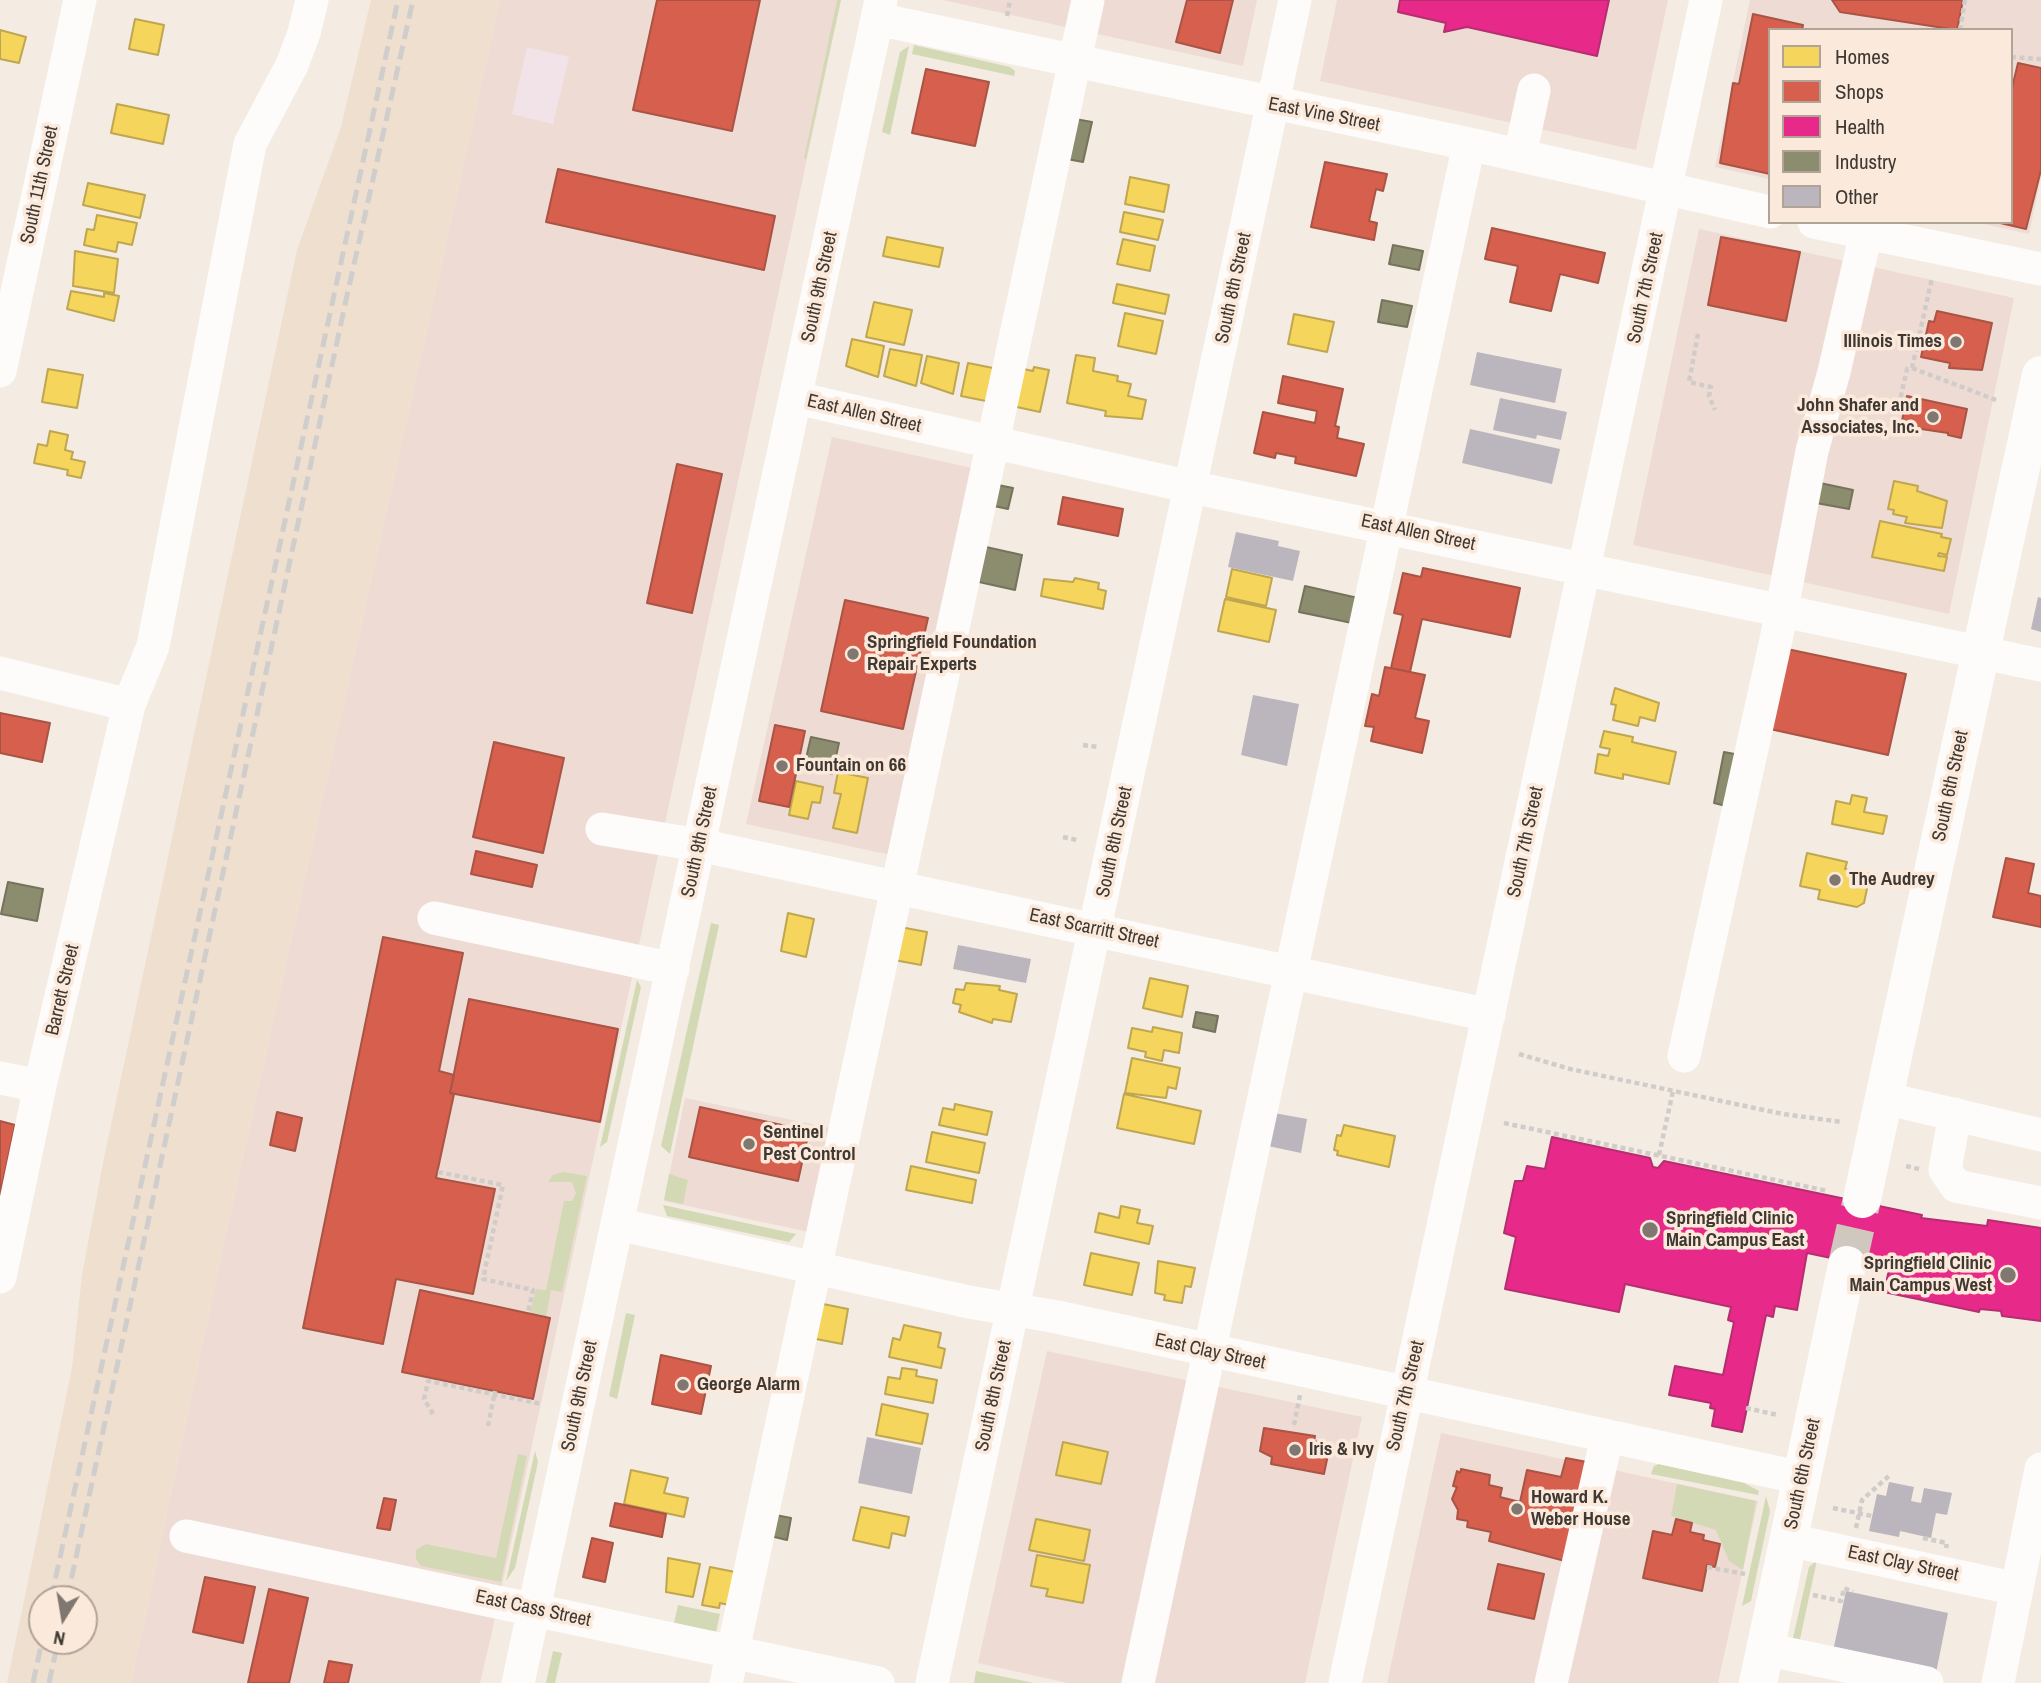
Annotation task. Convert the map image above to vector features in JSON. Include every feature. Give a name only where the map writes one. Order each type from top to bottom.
[{"type":"main road","name":"South 6th Street","points":[[1845,1195],[1884,1098],[2041,374]]},
{"type":"main road","name":"South 6th Street","points":[[1761,1666],[1847,1265]]},
{"type":"street","name":"South 11th Street","points":[[0,371],[80,0]]},
{"type":"street","name":"Barrett Street","points":[[0,1277],[40,1086],[130,705],[153,646],[250,144],[292,65],[312,0]]},
{"type":"street","points":[[730,1668],[1088,0]]},
{"type":"street","name":"South 8th Street","points":[[932,1683],[1295,0]]},
{"type":"street","name":"South 7th Street","points":[[1345,1683],[1668,188],[1706,0]]},
{"type":"street","name":"East Vine Street","points":[[879,9],[1075,62],[1520,155],[1768,212]]},
{"type":"street","name":"South 9th Street","points":[[518,1683],[879,9]]},
{"type":"street","points":[[1520,155],[1534,90]]},
{"type":"street","points":[[1138,1683],[1469,144]]},
{"type":"street","points":[[1823,224],[2041,269]]},
{"type":"street","points":[[1684,1056],[1782,611],[1812,452],[1834,372],[1866,233]]},
{"type":"street","name":"East Allen Street","points":[[796,398],[1191,487],[2041,665]]},
{"type":"street","points":[[0,673],[130,705]]},
{"type":"street","name":"East Scarritt Street","points":[[602,829],[699,845],[1489,1015]]},
{"type":"street","points":[[434,918],[673,970]]},
{"type":"street","points":[[0,1078],[40,1086]]},
{"type":"street","points":[[1884,1098],[2041,1135]]},
{"type":"street","points":[[1955,1114],[1945,1170],[1956,1186],[2041,1203]]},
{"type":"street","name":"East Clay Street","points":[[617,1224],[1802,1478]]},
{"type":"street","points":[[1551,1683],[1607,1437]]},
{"type":"street","points":[[1998,1683],[2041,1469]]},
{"type":"street","name":"East Cass Street","points":[[186,1536],[534,1609],[730,1668],[878,1683]]},
{"type":"street","name":"East Clay Street","points":[[1789,1540],[2017,1588]]},
{"type":"street","points":[[1761,1666],[1927,1683]]},
{"type":"path","points":[[1007,16],[1010,0]]},
{"type":"path","points":[[1960,28],[1965,0]]},
{"type":"path","points":[[2013,57],[2041,59]]},
{"type":"path","points":[[1912,368],[1932,278]]},
{"type":"path","points":[[1698,334],[1689,382],[1711,387],[1709,396],[1715,410]]},
{"type":"path","points":[[1897,414],[1907,369],[1912,368],[1996,400]]},
{"type":"path","points":[[1083,745],[1098,747]]},
{"type":"path","points":[[1063,837],[1077,840]]},
{"type":"path","points":[[1519,1054],[1570,1069],[1673,1091],[1783,1114],[1842,1122]]},
{"type":"path","points":[[1658,1155],[1673,1091]]},
{"type":"path","points":[[1504,1123],[1845,1195]]},
{"type":"path","points":[[438,1172],[503,1185],[484,1279],[533,1290],[528,1313]]},
{"type":"path","points":[[433,1414],[424,1399],[428,1379],[542,1404]]},
{"type":"path","points":[[488,1426],[495,1393]]},
{"type":"path","points":[[1294,1425],[1301,1394]]},
{"type":"path","points":[[1746,1408],[1779,1415]]},
{"type":"path","points":[[1854,1538],[1862,1500],[1890,1475]]},
{"type":"path","points":[[1833,1508],[1872,1516]]},
{"type":"path","points":[[1707,1567],[1745,1574]]},
{"type":"path","points":[[1813,1595],[1841,1601],[1844,1588],[1853,1592]]},
{"type":"shaded area","points":[[371,0],[500,0],[223,1246],[131,1683],[7,1683],[72,1368],[82,1275],[104,1158],[297,250],[341,127]]},
{"type":"shaded area","points":[[500,0],[841,0],[492,1632],[480,1683],[131,1683],[223,1246]]},
{"type":"shaded area","points":[[943,0],[1257,0],[1243,66]]},
{"type":"shaded area","points":[[1337,0],[1668,0],[1636,150],[1320,81]]},
{"type":"shaded area","points":[[1750,0],[2041,0],[2041,177],[2029,234],[1984,224],[2013,224],[2013,28],[1768,28],[1768,179],[1715,167]]},
{"type":"shaded area","points":[[527,47],[569,57],[553,124],[512,114]]},
{"type":"shaded area","points":[[1699,229],[2014,298],[1949,614],[1633,545]]},
{"type":"shaded area","points":[[832,437],[981,470],[900,857],[746,824]]},
{"type":"shaded area","points":[[685,1098],[841,1130],[818,1234],[664,1201]]},
{"type":"shaded area","points":[[1047,1351],[1362,1417],[1305,1683],[1068,1683],[978,1663]]},
{"type":"shaded area","points":[[1441,1433],[1758,1501],[1718,1683],[1387,1683]]},
{"type":"green space","points":[[837,0],[841,0],[804,159]]},
{"type":"green space","points":[[914,45],[1010,67],[1015,71],[1014,76],[912,54]]},
{"type":"green space","points":[[909,46],[890,135],[882,132],[900,52]]},
{"type":"green space","points":[[711,923],[719,925],[670,1154],[661,1146]]},
{"type":"green space","points":[[637,980],[641,987],[607,1142],[600,1147]]},
{"type":"green space","points":[[563,1172],[587,1176],[562,1292],[551,1290],[546,1317],[530,1314],[536,1289],[546,1290],[564,1201],[572,1201],[576,1193],[572,1182],[548,1182],[553,1175]]},
{"type":"green space","points":[[669,1174],[688,1180],[683,1204],[664,1200]]},
{"type":"green space","points":[[663,1205],[796,1234],[789,1242],[667,1216]]},
{"type":"green space","points":[[626,1313],[635,1315],[617,1399],[609,1396]]},
{"type":"green space","points":[[535,1451],[538,1462],[515,1568],[506,1581]]},
{"type":"green space","points":[[518,1454],[527,1456],[501,1582],[421,1566],[416,1559],[416,1550],[426,1544],[496,1558]]},
{"type":"green space","points":[[1659,1464],[1744,1483],[1759,1491],[1758,1495],[1651,1474],[1654,1466]]},
{"type":"green space","points":[[1677,1484],[1756,1501],[1743,1570],[1729,1561],[1716,1530],[1671,1516]]},
{"type":"green space","points":[[1766,1496],[1770,1511],[1751,1601],[1742,1606]]},
{"type":"green space","points":[[1817,1560],[1799,1644],[1793,1638],[1809,1567]]},
{"type":"green space","points":[[678,1605],[720,1614],[716,1632],[674,1623]]},
{"type":"green space","points":[[553,1651],[562,1653],[555,1683],[546,1683]]},
{"type":"green space","points":[[976,1671],[1034,1683],[974,1683]]},
{"type":"building: Homes","points":[[135,19],[164,25],[158,55],[129,49]]},
{"type":"building: Homes","points":[[0,30],[26,37],[19,63],[0,59]]},
{"type":"building: Homes","points":[[117,104],[169,115],[163,144],[111,133]]},
{"type":"building: Homes","points":[[1130,177],[1169,185],[1164,212],[1125,204]]},
{"type":"building: Homes","points":[[88,183],[145,195],[140,218],[83,205]]},
{"type":"building: Homes","points":[[1124,212],[1163,220],[1158,240],[1120,232]]},
{"type":"building: Homes","points":[[97,215],[137,223],[132,245],[118,242],[116,252],[84,245],[87,229],[94,230]]},
{"type":"building: Homes","points":[[887,237],[943,248],[939,267],[883,256]]},
{"type":"building: Homes","points":[[1123,239],[1155,246],[1150,271],[1117,264]]},
{"type":"building: Homes","points":[[75,251],[118,259],[114,293],[73,286]]},
{"type":"building: Homes","points":[[1117,284],[1169,295],[1165,314],[1113,303]]},
{"type":"building: Homes","points":[[71,291],[104,297],[104,293],[119,296],[114,321],[67,309]]},
{"type":"building: Homes","points":[[874,302],[912,310],[904,345],[866,337]]},
{"type":"building: Homes","points":[[1125,313],[1163,321],[1156,354],[1118,346]]},
{"type":"building: Homes","points":[[1294,314],[1334,322],[1327,352],[1288,344]]},
{"type":"building: Homes","points":[[852,339],[884,346],[878,377],[846,366]]},
{"type":"building: Homes","points":[[890,349],[922,355],[916,386],[884,376]]},
{"type":"building: Homes","points":[[1076,355],[1095,358],[1093,371],[1118,376],[1117,381],[1131,384],[1128,396],[1146,400],[1142,419],[1105,416],[1106,411],[1067,403]]},
{"type":"building: Homes","points":[[927,356],[959,363],[953,394],[921,383]]},
{"type":"building: Homes","points":[[968,363],[998,369],[991,402],[961,396]]},
{"type":"building: Homes","points":[[1034,367],[1049,370],[1040,412],[1012,406],[1019,368],[1033,371]]},
{"type":"building: Homes","points":[[48,369],[83,375],[77,408],[42,402]]},
{"type":"building: Homes","points":[[50,431],[68,435],[65,450],[73,452],[71,459],[85,462],[81,478],[67,475],[68,470],[34,463],[38,444],[47,446]]},
{"type":"building: Homes","points":[[1894,481],[1918,486],[1917,491],[1947,501],[1942,528],[1905,523],[1907,517],[1893,514],[1894,510],[1888,509]]},
{"type":"building: Homes","points":[[1880,521],[1942,534],[1941,537],[1951,539],[1947,555],[1939,553],[1938,556],[1947,557],[1944,571],[1872,557]]},
{"type":"building: Homes","points":[[1232,569],[1272,578],[1266,606],[1226,597]]},
{"type":"building: Homes","points":[[1075,578],[1099,583],[1098,589],[1106,591],[1103,609],[1041,596],[1044,579],[1073,582]]},
{"type":"building: Homes","points":[[1225,599],[1276,610],[1269,642],[1218,631]]},
{"type":"building: Homes","points":[[1615,688],[1659,703],[1655,721],[1640,717],[1638,726],[1613,720],[1616,705],[1611,704]]},
{"type":"building: Homes","points":[[1604,731],[1633,737],[1632,742],[1676,752],[1669,784],[1623,774],[1623,779],[1595,773],[1598,754],[1608,756],[1610,749],[1600,747]]},
{"type":"building: Homes","points":[[838,772],[868,778],[857,833],[833,828],[841,794],[834,793]]},
{"type":"building: Homes","points":[[796,781],[823,787],[820,803],[812,802],[808,819],[789,815]]},
{"type":"building: Homes","points":[[1852,795],[1867,798],[1864,812],[1887,816],[1883,834],[1832,824],[1836,801],[1850,804]]},
{"type":"building: Homes","name":"The Audrey","points":[[1807,853],[1847,862],[1845,869],[1870,874],[1864,903],[1857,907],[1818,899],[1820,890],[1800,886]]},
{"type":"building: Homes","points":[[788,913],[814,919],[806,957],[781,951]]},
{"type":"building: Homes","points":[[900,927],[927,932],[921,965],[894,960]]},
{"type":"building: Homes","points":[[1150,978],[1188,986],[1182,1017],[1143,1008]]},
{"type":"building: Homes","points":[[966,983],[1000,986],[999,990],[1017,994],[1011,1022],[993,1019],[992,1023],[959,1012],[961,1005],[953,1003],[956,989],[964,990]]},
{"type":"building: Homes","points":[[1153,1027],[1182,1033],[1179,1053],[1164,1050],[1162,1061],[1145,1057],[1146,1052],[1128,1048],[1132,1028],[1152,1032]]},
{"type":"building: Homes","points":[[1132,1058],[1180,1068],[1176,1089],[1168,1087],[1166,1098],[1125,1093]]},
{"type":"building: Homes","points":[[1124,1094],[1201,1111],[1194,1144],[1117,1128]]},
{"type":"building: Homes","points":[[955,1104],[992,1112],[987,1135],[939,1125],[943,1108],[954,1110]]},
{"type":"building: Homes","points":[[1344,1125],[1395,1136],[1389,1167],[1337,1155],[1338,1151],[1334,1150],[1337,1135],[1341,1136]]},
{"type":"building: Homes","points":[[932,1132],[985,1143],[979,1173],[926,1162]]},
{"type":"building: Homes","points":[[911,1166],[976,1180],[972,1203],[906,1190]]},
{"type":"building: Homes","points":[[1121,1206],[1140,1210],[1137,1223],[1153,1226],[1149,1244],[1095,1232],[1099,1213],[1119,1218]]},
{"type":"building: Homes","points":[[1091,1253],[1139,1263],[1132,1295],[1084,1285]]},
{"type":"building: Homes","points":[[1158,1261],[1195,1268],[1191,1287],[1185,1286],[1182,1303],[1164,1300],[1165,1295],[1155,1293]]},
{"type":"building: Homes","points":[[818,1303],[848,1309],[842,1344],[811,1338]]},
{"type":"building: Homes","points":[[904,1325],[941,1333],[938,1347],[945,1349],[941,1368],[889,1357],[893,1338],[900,1340]]},
{"type":"building: Homes","points":[[902,1368],[917,1370],[916,1376],[937,1380],[933,1403],[885,1394],[888,1377],[900,1379]]},
{"type":"building: Homes","points":[[882,1404],[928,1414],[922,1444],[876,1435]]},
{"type":"building: Homes","points":[[1063,1442],[1108,1452],[1101,1484],[1056,1475]]},
{"type":"building: Homes","points":[[631,1470],[668,1478],[664,1493],[688,1498],[684,1517],[624,1504]]},
{"type":"building: Homes","points":[[861,1507],[909,1517],[905,1536],[892,1533],[889,1548],[853,1540]]},
{"type":"building: Homes","points":[[1036,1519],[1090,1530],[1084,1561],[1029,1550]]},
{"type":"building: Homes","points":[[1037,1555],[1090,1565],[1083,1603],[1046,1596],[1048,1589],[1031,1586]]},
{"type":"building: Homes","points":[[668,1558],[700,1564],[693,1597],[666,1592]]},
{"type":"building: Homes","points":[[710,1567],[740,1573],[733,1606],[720,1603],[719,1608],[702,1605]]},
{"type":"building: Shops","points":[[657,0],[760,0],[732,131],[633,110]]},
{"type":"building: Shops","points":[[1187,0],[1233,0],[1220,53],[1176,42]]},
{"type":"building: Shops","points":[[1832,0],[1963,0],[1957,28],[1840,12]]},
{"type":"building: Shops","points":[[1753,14],[1803,25],[1802,28],[1768,28],[1768,174],[1720,163],[1733,83],[1739,84]]},
{"type":"building: Shops","points":[[2018,63],[2041,68],[2041,170],[2026,229],[2005,224],[2013,224],[2013,84]]},
{"type":"building: Shops","points":[[926,69],[989,82],[975,146],[912,133]]},
{"type":"building: Shops","points":[[1325,162],[1387,174],[1383,191],[1376,189],[1369,221],[1377,223],[1374,240],[1311,227]]},
{"type":"building: Shops","points":[[558,169],[775,216],[764,270],[546,222]]},
{"type":"building: Shops","points":[[1492,228],[1605,253],[1598,283],[1560,274],[1551,311],[1510,302],[1518,266],[1485,259]]},
{"type":"building: Shops","points":[[1721,237],[1800,252],[1786,321],[1708,305]]},
{"type":"building: Shops","points":[[1937,311],[1992,323],[1982,370],[1949,368],[1950,363],[1921,357],[1929,321],[1934,322]]},
{"type":"building: Shops","points":[[1283,376],[1343,389],[1335,426],[1339,427],[1337,438],[1364,444],[1356,476],[1295,463],[1296,457],[1276,453],[1275,458],[1254,453],[1263,412],[1315,423],[1317,411],[1278,403]]},
{"type":"building: Shops","points":[[1907,396],[1967,409],[1961,438],[1948,433],[1901,426]]},
{"type":"building: Shops","points":[[677,464],[722,474],[692,613],[647,603]]},
{"type":"building: Shops","points":[[1063,497],[1123,509],[1118,536],[1058,524]]},
{"type":"building: Shops","points":[[1423,568],[1520,588],[1510,637],[1422,619],[1410,672],[1391,668],[1403,615],[1394,613],[1403,573],[1421,577]]},
{"type":"building: Shops","points":[[845,600],[928,618],[903,729],[821,711]]},
{"type":"building: Shops","points":[[1787,649],[1906,674],[1888,755],[1770,729]]},
{"type":"building: Shops","points":[[1385,667],[1425,675],[1415,718],[1429,721],[1422,753],[1371,741],[1374,727],[1365,726],[1372,694],[1379,696]]},
{"type":"building: Shops","points":[[0,713],[50,723],[42,762],[0,753]]},
{"type":"building: Shops","points":[[775,725],[805,731],[789,807],[759,801]]},
{"type":"building: Shops","points":[[494,742],[564,758],[543,853],[473,837]]},
{"type":"building: Shops","points":[[476,851],[537,865],[532,887],[471,874]]},
{"type":"building: Shops","points":[[2006,858],[2034,864],[2028,893],[2041,896],[2041,927],[1993,917]]},
{"type":"building: Shops","points":[[383,937],[463,953],[439,1071],[454,1075],[450,1093],[454,1094],[436,1178],[495,1189],[473,1294],[396,1279],[383,1344],[303,1328]]},
{"type":"building: Shops","points":[[469,999],[618,1029],[600,1122],[450,1093]]},
{"type":"building: Shops","points":[[700,1107],[809,1131],[798,1181],[689,1157]]},
{"type":"building: Shops","points":[[277,1112],[302,1118],[295,1151],[270,1145]]},
{"type":"building: Shops","points":[[0,1121],[15,1125],[0,1195]]},
{"type":"building: Shops","points":[[420,1290],[550,1318],[533,1399],[402,1372]]},
{"type":"building: Shops","points":[[661,1355],[711,1366],[701,1414],[652,1404]]},
{"type":"building: Shops","points":[[1264,1428],[1315,1436],[1314,1441],[1330,1445],[1324,1474],[1271,1464],[1272,1457],[1260,1451]]},
{"type":"building: Shops","name":"Howard K. Weber House","points":[[1566,1458],[1587,1462],[1565,1561],[1489,1541],[1491,1532],[1467,1527],[1468,1521],[1457,1519],[1458,1510],[1452,1499],[1457,1487],[1453,1486],[1457,1471],[1460,1473],[1461,1469],[1490,1475],[1489,1485],[1502,1488],[1500,1497],[1520,1502],[1527,1470],[1561,1477]]},
{"type":"building: Shops","points":[[384,1498],[396,1500],[390,1530],[377,1528]]},
{"type":"building: Shops","points":[[615,1503],[666,1514],[662,1537],[610,1526]]},
{"type":"building: Shops","points":[[1676,1519],[1692,1523],[1690,1532],[1704,1535],[1703,1540],[1720,1544],[1715,1567],[1707,1565],[1702,1591],[1643,1578],[1653,1531],[1672,1535]]},
{"type":"building: Shops","points":[[592,1538],[613,1543],[605,1582],[583,1577]]},
{"type":"building: Shops","points":[[1498,1564],[1544,1574],[1534,1619],[1488,1609]]},
{"type":"building: Shops","points":[[205,1577],[255,1587],[243,1643],[193,1632]]},
{"type":"building: Shops","points":[[269,1589],[308,1598],[289,1683],[248,1683]]},
{"type":"building: Shops","points":[[329,1661],[352,1665],[348,1683],[324,1683]]},
{"type":"building: Health","points":[[1400,0],[1609,0],[1597,56],[1467,27],[1444,32],[1446,23],[1398,12]]},
{"type":"building: Health","points":[[1552,1137],[1650,1158],[1653,1167],[1658,1168],[1664,1161],[1922,1215],[1921,1218],[1987,1226],[1988,1220],[2041,1228],[2041,1321],[2002,1316],[2001,1311],[1980,1309],[1979,1312],[1884,1292],[1889,1270],[1807,1253],[1797,1310],[1775,1306],[1773,1317],[1766,1315],[1742,1432],[1712,1426],[1715,1409],[1710,1408],[1711,1403],[1669,1395],[1675,1366],[1723,1375],[1734,1322],[1728,1320],[1731,1307],[1625,1284],[1619,1312],[1505,1289],[1516,1237],[1504,1233],[1515,1181],[1523,1181],[1527,1166],[1545,1169]]},
{"type":"building: Industry","points":[[1075,119],[1092,122],[1083,162],[1067,159]]},
{"type":"building: Industry","points":[[1393,245],[1423,251],[1419,270],[1389,264]]},
{"type":"building: Industry","points":[[1382,300],[1412,306],[1407,327],[1378,322]]},
{"type":"building: Industry","points":[[1820,483],[1853,490],[1849,509],[1816,503]]},
{"type":"building: Industry","points":[[998,485],[1013,488],[1008,509],[994,506]]},
{"type":"building: Industry","points":[[986,547],[1022,555],[1015,590],[979,582]]},
{"type":"building: Industry","points":[[1305,586],[1358,598],[1352,623],[1299,612]]},
{"type":"building: Industry","points":[[811,737],[839,743],[832,774],[804,767]]},
{"type":"building: Industry","points":[[1724,752],[1745,756],[1734,808],[1714,803]]},
{"type":"building: Industry","points":[[8,882],[43,889],[37,921],[1,914]]},
{"type":"building: Industry","points":[[1196,1012],[1218,1016],[1215,1032],[1193,1027]]},
{"type":"building: Industry","points":[[770,1514],[791,1518],[787,1540],[766,1535]]},
{"type":"building: Other","points":[[1477,352],[1562,369],[1555,403],[1470,385]]},
{"type":"building: Other","points":[[1500,398],[1567,412],[1561,440],[1537,435],[1536,439],[1493,430]]},
{"type":"building: Other","points":[[1470,429],[1560,449],[1552,484],[1462,463]]},
{"type":"building: Other","points":[[1236,532],[1279,541],[1278,546],[1300,551],[1293,581],[1228,567]]},
{"type":"building: Other","points":[[2038,597],[2041,598],[2041,632],[2031,629]]},
{"type":"building: Other","points":[[1253,695],[1299,704],[1287,766],[1241,755]]},
{"type":"building: Other","points":[[958,945],[1031,959],[1026,983],[953,969]]},
{"type":"building: Other","points":[[1274,1113],[1307,1119],[1301,1153],[1268,1146]]},
{"type":"building: Other","points":[[867,1437],[921,1448],[912,1494],[858,1483]]},
{"type":"building: Other","points":[[1889,1482],[1914,1487],[1911,1501],[1921,1503],[1924,1488],[1952,1493],[1947,1515],[1936,1513],[1931,1538],[1900,1531],[1899,1537],[1869,1531],[1877,1494],[1886,1496]]},
{"type":"building: Other","points":[[1846,1591],[1948,1613],[1936,1673],[1833,1651]]},
{"type":"tunnel","points":[[1847,1265],[1862,1199]]},
{"type":"railway","points":[[54,1585],[398,0]]},
{"type":"railway","points":[[70,1585],[413,0]]},
{"type":"railway","points":[[33,1683],[39,1655]]},
{"type":"railway","points":[[49,1683],[55,1655]]},
{"type":"place","name":"Illinois Times","points":[[1956,342]]},
{"type":"place","name":"John Shafer and Associates, Inc.","points":[[1933,417]]},
{"type":"place","name":"Springfield Foundation Repair Experts","points":[[853,654]]},
{"type":"place","name":"Fountain on 66","points":[[782,766]]},
{"type":"place","name":"The Audrey","points":[[1835,880]]},
{"type":"place","name":"Sentinel Pest Control","points":[[749,1144]]},
{"type":"place","name":"Springfield Clinic Main Campus East","points":[[1650,1230]]},
{"type":"place","name":"Springfield Clinic Main Campus West","points":[[2008,1275]]},
{"type":"place","name":"George Alarm","points":[[683,1385]]},
{"type":"place","name":"Iris & Ivy","points":[[1295,1450]]},
{"type":"place","name":"Howard K. Weber House","points":[[1517,1509]]}]
